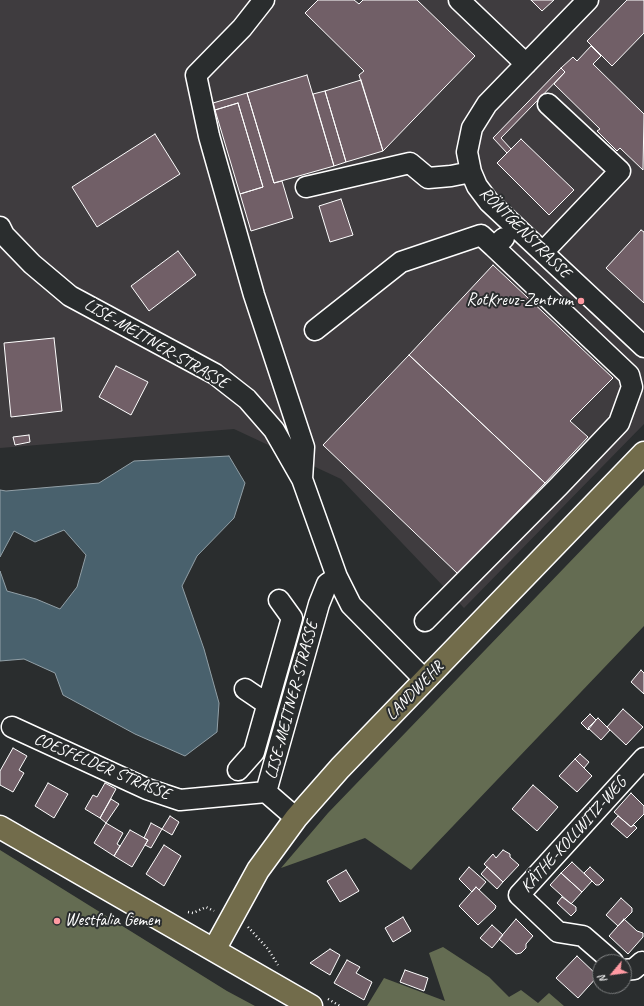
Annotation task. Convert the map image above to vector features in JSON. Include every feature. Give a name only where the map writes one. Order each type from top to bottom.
[{"type":"main road","name":"LANDWEHR","points":[[214,950],[258,870],[296,818],[340,768],[644,453]]},
{"type":"main road","points":[[0,827],[311,1006]]},
{"type":"street","points":[[264,0],[242,28],[196,75],[209,136],[254,295],[304,447],[302,479]]},
{"type":"street","points":[[459,0],[526,64]]},
{"type":"street","name":"RÖNTGENSTRASSE","points":[[588,0],[487,104],[472,128],[467,152],[471,172],[477,186],[489,202],[644,347]]},
{"type":"street","points":[[543,252],[620,171],[548,104]]},
{"type":"street","points":[[306,187],[410,163],[428,178],[471,172]]},
{"type":"street","points":[[494,247],[515,227]]},
{"type":"street","name":"LISE-MEITNER-STRASSE","points":[[1,234],[32,264],[70,296],[215,374],[247,399],[274,430],[302,479],[337,577],[351,605],[425,680]]},
{"type":"street","points":[[315,330],[401,262],[481,235],[629,375],[632,387],[619,422],[560,486],[425,621]]},
{"type":"street","name":"LISE-MEITNER-STRASSE","points":[[296,818],[266,792],[318,604],[327,584],[337,577]]},
{"type":"street","points":[[238,770],[254,752],[292,618],[279,600]]},
{"type":"street","points":[[245,689],[265,711],[285,724]]},
{"type":"street","name":"COESFELDER STRASSE","points":[[12,727],[147,789],[180,800],[266,792]]},
{"type":"street","name":"KÄTHE-KOLLWITZ-WEG","points":[[604,954],[583,936],[558,932],[519,895],[644,758]]},
{"type":"street","points":[[632,969],[643,961]]},
{"type":"shaded area","points":[[0,0],[644,0],[644,424],[464,608],[341,479],[234,429],[0,448]]},
{"type":"green space","points":[[644,485],[644,626],[411,870],[365,838],[281,868],[328,813]]},
{"type":"green space","name":"Westfalia Gemen","points":[[0,850],[227,991],[255,1006],[0,1006]]},
{"type":"green space","points":[[443,947],[489,977],[509,997],[521,990],[538,1003],[549,993],[564,1006],[367,1006],[384,978],[445,1001],[429,953]]},
{"type":"water","points":[[229,456],[245,483],[234,518],[197,556],[182,586],[204,649],[219,703],[217,732],[185,756],[135,734],[63,695],[55,673],[24,659],[0,661],[0,571],[7,591],[36,599],[60,609],[77,587],[86,555],[64,530],[35,542],[14,531],[0,557],[0,490],[6,491],[99,483],[134,461]]},
{"type":"building","points":[[318,0],[354,0],[359,4],[363,0],[417,0],[475,56],[383,151],[359,75],[364,71],[305,13]]},
{"type":"building","points":[[531,0],[554,0],[542,11]]},
{"type":"building","points":[[627,0],[644,0],[644,33],[612,66],[587,41]]},
{"type":"building","points":[[591,46],[601,56],[593,64],[644,114],[643,170],[620,148],[617,151],[597,131],[600,129],[554,84],[565,72],[561,68],[573,57],[577,61]]},
{"type":"building","points":[[561,68],[565,72],[501,138],[511,149],[507,153],[493,138]]},
{"type":"building","points":[[307,75],[334,166],[274,183],[247,93]]},
{"type":"building","points":[[361,80],[383,151],[346,162],[325,91]]},
{"type":"building","points":[[325,91],[346,162],[334,166],[313,94]]},
{"type":"building","points":[[247,93],[274,183],[282,181],[293,218],[251,231],[240,194],[263,187],[238,103],[215,110],[213,103]]},
{"type":"building","points":[[238,103],[263,187],[240,194],[215,110]]},
{"type":"building","points":[[155,134],[180,174],[97,227],[72,187]]},
{"type":"building","points":[[521,139],[574,190],[549,215],[497,163]]},
{"type":"building","points":[[341,199],[353,235],[330,242],[319,206]]},
{"type":"building","points":[[641,230],[644,232],[644,303],[606,268]]},
{"type":"building","points":[[178,251],[196,275],[149,311],[131,286]]},
{"type":"building","points":[[493,265],[613,378],[570,421],[588,437],[545,483],[409,355]]},
{"type":"building","points":[[54,338],[62,411],[11,417],[4,343]]},
{"type":"building","points":[[409,355],[545,483],[458,574],[323,445]]},
{"type":"building","points":[[116,366],[148,382],[131,415],[99,397]]},
{"type":"building","points":[[29,435],[30,442],[15,445],[13,437]]},
{"type":"building","points":[[641,670],[644,673],[644,694],[631,682]]},
{"type":"building","points":[[623,709],[643,727],[626,745],[607,727]]},
{"type":"building","points":[[590,714],[596,720],[588,730],[581,723]]},
{"type":"building","points":[[598,718],[610,730],[601,740],[588,728]]},
{"type":"building","points":[[13,748],[27,756],[19,770],[24,773],[13,792],[0,785],[0,771]]},
{"type":"building","points":[[580,754],[589,762],[584,768],[575,759]]},
{"type":"building","points":[[575,759],[592,776],[577,792],[559,776]]},
{"type":"building","points":[[48,783],[68,794],[54,818],[35,806]]},
{"type":"building","points":[[105,783],[116,789],[100,818],[85,809],[93,795],[97,797]]},
{"type":"building","points":[[533,785],[558,807],[537,831],[512,809]]},
{"type":"building","points":[[631,793],[644,806],[644,814],[631,827],[614,812]]},
{"type":"building","points":[[111,799],[119,804],[106,823],[100,818]]},
{"type":"building","points":[[170,816],[179,822],[172,835],[162,829]]},
{"type":"building","points":[[618,816],[631,827],[634,825],[637,828],[627,838],[611,824]]},
{"type":"building","points":[[106,823],[123,833],[117,844],[120,846],[114,856],[94,843]]},
{"type":"building","points":[[151,823],[162,829],[151,848],[145,845],[148,840],[144,838]]},
{"type":"building","points":[[130,830],[148,840],[132,867],[114,856]]},
{"type":"building","points":[[164,845],[181,856],[164,886],[146,874]]},
{"type":"building","points":[[503,850],[510,854],[510,857],[519,865],[503,882],[484,864],[493,854],[496,858]]},
{"type":"building","points":[[572,862],[592,881],[582,892],[561,873]]},
{"type":"building","points":[[469,867],[486,882],[479,890],[476,887],[472,892],[459,879]]},
{"type":"building","points":[[487,867],[503,882],[497,889],[481,874]]},
{"type":"building","points":[[590,867],[604,880],[599,885],[596,885],[584,873]]},
{"type":"building","points":[[346,870],[359,891],[340,902],[327,881]]},
{"type":"building","points":[[561,873],[582,892],[571,904],[550,885]]},
{"type":"building","points":[[476,887],[496,906],[495,909],[478,925],[459,906]]},
{"type":"building","points":[[562,897],[576,907],[576,911],[571,916],[557,903]]},
{"type":"building","points":[[621,898],[632,908],[632,912],[618,926],[606,915]]},
{"type":"building","points":[[403,917],[411,931],[393,942],[385,928]]},
{"type":"building","points":[[516,919],[533,936],[526,944],[526,948],[521,953],[516,954],[499,939]]},
{"type":"building","points":[[624,919],[637,931],[643,933],[643,937],[628,954],[609,936]]},
{"type":"building","points":[[492,925],[503,935],[492,948],[480,938]]},
{"type":"building","points":[[330,949],[340,955],[330,975],[310,963]]},
{"type":"building","points":[[577,956],[592,970],[592,983],[578,998],[556,978]]},
{"type":"building","points":[[347,960],[360,967],[356,973],[372,982],[364,1000],[334,983]]},
{"type":"building","points":[[405,970],[428,978],[424,991],[400,982]]},
{"type":"place","name":"RotKreuz-Zentrum","points":[[581,301]]},
{"type":"place","name":"Westfalia Gemen","points":[[57,921]]}]
